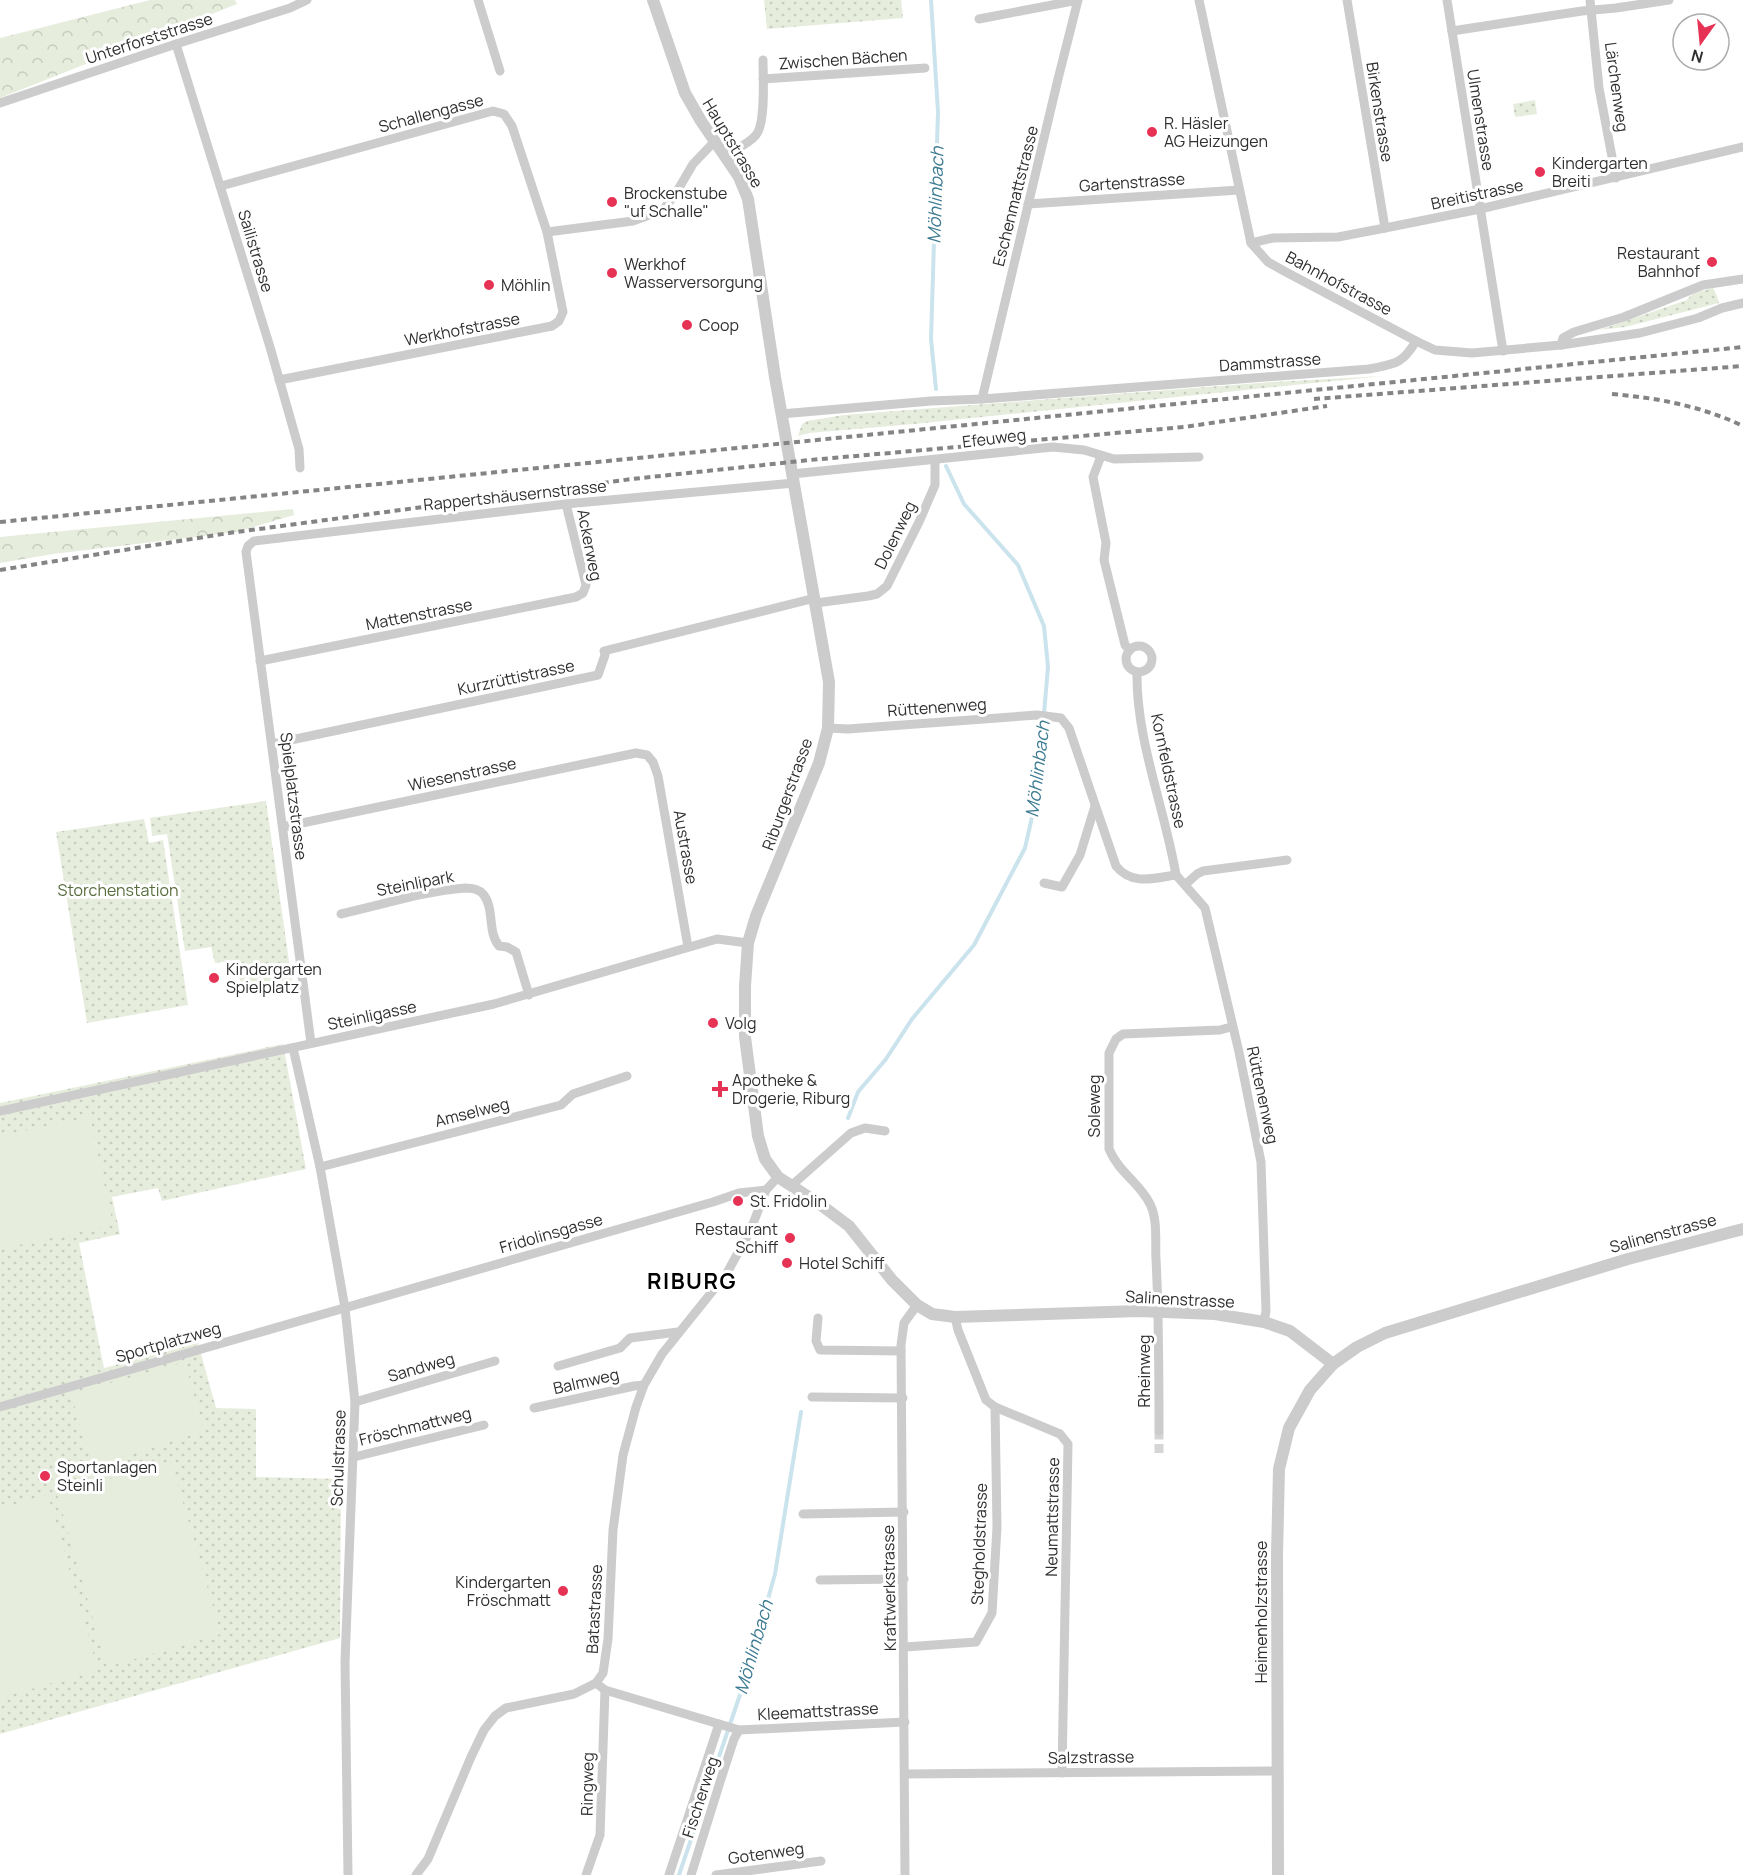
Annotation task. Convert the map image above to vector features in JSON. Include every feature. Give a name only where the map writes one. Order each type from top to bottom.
[{"type":"street","name":"Unterforststrasse","points":[[0,103],[290,8],[307,0]]},
{"type":"street","points":[[478,0],[500,71]]},
{"type":"street","name":"Hauptstrasse","points":[[653,0],[685,93],[714,142],[739,177],[748,199],[781,414]]},
{"type":"street","name":"Eschenmattstrasse","points":[[979,19],[1078,0],[982,399]]},
{"type":"street","points":[[1199,0],[1251,243]]},
{"type":"street","name":"Birkenstrasse","points":[[1347,0],[1385,228]]},
{"type":"street","name":"Ulmenstrasse","points":[[1447,0],[1503,351]]},
{"type":"street","points":[[1452,31],[1591,5],[1616,9],[1669,0]]},
{"type":"street","name":"Lärchenweg","points":[[1591,5],[1599,88],[1616,178]]},
{"type":"street","name":"Sailistrasse","points":[[176,44],[279,380],[299,449],[300,468]]},
{"type":"street","points":[[724,156],[755,137],[759,130],[763,106],[763,60]]},
{"type":"street","name":"Zwischen Bächen","points":[[763,79],[926,68]]},
{"type":"street","name":"Schallengasse","points":[[221,186],[494,111],[504,114],[512,126],[547,232]]},
{"type":"street","points":[[547,232],[633,221],[663,210],[693,164],[714,142]]},
{"type":"street","name":"Breitistrasse","points":[[1251,243],[1273,238],[1338,237],[1385,228],[1480,209],[1743,147]]},
{"type":"street","name":"Gartenstrasse","points":[[1028,204],[1239,190]]},
{"type":"street","name":"Werkhofstrasse","points":[[279,380],[552,326],[559,321],[563,312],[547,232]]},
{"type":"street","name":"Bahnhofstrasse","points":[[1251,243],[1268,262],[1276,267],[1416,341]]},
{"type":"street","points":[[1561,345],[1563,338],[1574,332],[1624,317],[1703,285],[1743,279]]},
{"type":"street","points":[[1416,341],[1435,350],[1472,353],[1561,345],[1640,333],[1743,303]]},
{"type":"street","name":"Dammstrasse","points":[[781,414],[1369,369],[1400,363],[1416,341]]},
{"type":"street","name":"Riburgerstrasse","points":[[778,1177],[770,1168],[761,1148],[751,1084],[745,1037],[748,943],[756,916],[819,763],[828,728],[829,682],[781,414]]},
{"type":"street","name":"Efeuweg","points":[[793,478],[1053,447],[1084,450],[1114,459],[1199,457]]},
{"type":"street","name":"Kornfeldstrasse","points":[[1101,456],[1096,464],[1093,477],[1106,543],[1104,560],[1125,645],[1130,650],[1126,661],[1130,669],[1137,673],[1137,691],[1147,746],[1176,875]]},
{"type":"street","name":"Dolenweg","points":[[816,601],[868,596],[877,594],[887,586],[935,485],[935,460]]},
{"type":"street","name":"Rappertshäusernstrasse","points":[[246,552],[248,546],[254,541],[793,478]]},
{"type":"street","name":"Ackerweg","points":[[566,504],[586,585],[583,593]]},
{"type":"street","name":"Spielplatzstrasse","points":[[246,552],[311,1043]]},
{"type":"street","name":"Mattenstrasse","points":[[260,661],[576,597],[583,593]]},
{"type":"street","name":"Kurzrüttistrasse","points":[[272,744],[598,675],[605,655],[604,651],[816,601]]},
{"type":"street","points":[[1130,650],[1141,646],[1148,650],[1152,657],[1151,665],[1145,671],[1137,673]]},
{"type":"street","name":"Rüttenenweg","points":[[828,728],[848,729],[1041,715],[1060,718],[1069,728],[1116,866],[1131,879],[1176,875],[1205,908],[1262,1162],[1266,1311],[1264,1322]]},
{"type":"street","name":"Wiesenstrasse","points":[[283,827],[636,753],[647,755]]},
{"type":"street","name":"Austrasse","points":[[647,755],[653,762],[658,776],[688,947]]},
{"type":"street","points":[[1044,884],[1062,887],[1080,855],[1095,806]]},
{"type":"street","points":[[1186,884],[1203,871],[1287,860]]},
{"type":"street","name":"Steinlipark","points":[[341,914],[437,893],[467,888],[476,889],[482,892],[487,900],[494,940],[499,946],[516,952],[529,995]]},
{"type":"street","name":"Steinligasse","points":[[0,1111],[494,1004],[717,939],[748,943]]},
{"type":"street","name":"Soleweg","points":[[1159,1312],[1152,1206],[1115,1164],[1109,1149],[1109,1053],[1116,1039],[1123,1034],[1231,1027]]},
{"type":"street","name":"Schulstrasse","points":[[293,1048],[320,1167],[345,1308],[355,1402],[345,1662],[348,1875]]},
{"type":"street","name":"Amselweg","points":[[320,1167],[561,1105],[573,1094],[627,1076]]},
{"type":"street","points":[[791,1186],[851,1133],[865,1128],[885,1131]]},
{"type":"street","name":"Salinenstrasse","points":[[778,1177],[849,1226],[892,1280],[917,1305],[932,1314],[955,1317],[1159,1312],[1215,1314],[1264,1322],[1290,1331],[1333,1364],[1357,1347],[1385,1333],[1628,1259],[1743,1229]]},
{"type":"street","name":"Batastrasse","points":[[596,1683],[606,1663],[613,1530],[623,1455],[636,1407],[644,1385],[662,1354],[727,1273],[751,1229],[766,1190],[778,1177]]},
{"type":"street","name":"Fridolinsgasse","points":[[345,1308],[739,1193],[766,1190]]},
{"type":"street","name":"Kraftwerkstrasse","points":[[905,1875],[901,1351],[904,1323],[917,1305]]},
{"type":"street","name":"Sportplatzweg","points":[[0,1407],[345,1308]]},
{"type":"street","name":"Rheinweg","points":[[1159,1312],[1159,1431]]},
{"type":"street","points":[[955,1317],[957,1330],[982,1392],[986,1400],[995,1407]]},
{"type":"street","points":[[818,1318],[816,1341],[820,1350],[901,1351]]},
{"type":"street","points":[[558,1366],[620,1348],[630,1338],[678,1332]]},
{"type":"street","name":"Sandweg","points":[[355,1402],[495,1361]]},
{"type":"street","name":"Heimenholzstrasse","points":[[1278,1875],[1279,1469],[1289,1428],[1310,1390],[1333,1364]]},
{"type":"street","name":"Balmweg","points":[[534,1408],[644,1385]]},
{"type":"street","points":[[812,1397],[903,1398]]},
{"type":"street","name":"Stegholdstrasse","points":[[905,1647],[976,1642],[992,1613],[997,1527],[995,1407]]},
{"type":"street","name":"Neumattstrasse","points":[[995,1407],[1060,1434],[1068,1444],[1062,1773]]},
{"type":"street","name":"Fröschmattweg","points":[[354,1457],[484,1425]]},
{"type":"street","points":[[803,1514],[903,1512]]},
{"type":"street","points":[[820,1580],[904,1579]]},
{"type":"street","points":[[416,1875],[428,1858],[471,1756],[484,1730],[495,1716],[507,1708],[574,1694],[596,1683]]},
{"type":"street","name":"Kleemattstrasse","points":[[596,1683],[605,1690],[740,1730],[905,1722]]},
{"type":"street","name":"Ringweg","points":[[586,1875],[600,1835],[605,1690]]},
{"type":"street","points":[[669,1875],[719,1724]]},
{"type":"street","name":"Fischerweg","points":[[691,1875],[734,1739],[740,1730]]},
{"type":"street","name":"Salzstrasse","points":[[906,1774],[1278,1771]]},
{"type":"street","name":"Gotenweg","points":[[716,1875],[821,1861]]},
{"type":"green space","points":[[150,0],[235,0],[237,4],[0,98],[0,38]]},
{"type":"green space","points":[[764,0],[901,0],[903,18],[767,29]]},
{"type":"green space","points":[[1535,100],[1537,114],[1515,117],[1513,104]]},
{"type":"green space","points":[[1713,288],[1719,303],[1625,327],[1599,330],[1687,300],[1695,293]]},
{"type":"green space","points":[[1383,376],[809,433],[798,436],[802,424],[807,421],[844,415],[1273,382]]},
{"type":"green space","points":[[293,509],[294,515],[236,532],[53,554],[0,563],[0,537]]},
{"type":"green space","points":[[266,801],[292,982],[242,991],[236,960],[215,963],[211,947],[185,951],[167,834],[152,836],[150,818]]},
{"type":"green space","name":"Storchenstation","points":[[144,819],[149,843],[163,840],[188,1005],[87,1023],[56,832]]},
{"type":"green space","points":[[283,1044],[306,1169],[162,1201],[158,1188],[112,1197],[120,1234],[79,1243],[104,1368],[198,1343],[216,1408],[256,1409],[256,1477],[341,1479],[340,1638],[0,1734],[0,1103]]},
{"type":"green space","points":[[90,1117],[113,1225],[0,1249],[0,1136]]},
{"type":"green space","points":[[185,1362],[204,1431],[92,1466],[71,1394]]},
{"type":"green space","points":[[171,1461],[221,1634],[107,1667],[57,1494]]},
{"type":"green space","points":[[48,1495],[98,1670],[0,1698],[0,1508]]},
{"type":"waterway","name":"Möhlinbach","points":[[931,0],[938,112],[931,339],[936,389]]},
{"type":"waterway","name":"Möhlinbach","points":[[848,1118],[858,1092],[886,1059],[912,1019],[974,945],[1025,848],[1037,795],[1048,667],[1044,626],[1018,565],[964,504],[946,466]]},
{"type":"waterway","name":"Möhlinbach","points":[[679,1875],[746,1677],[775,1574],[801,1412]]},
{"type":"tunnel","points":[[1159,1431],[1159,1453]]},
{"type":"railway","points":[[0,522],[1743,347]]},
{"type":"railway","points":[[1314,399],[1743,366]]},
{"type":"railway","points":[[1612,394],[1679,404],[1711,413],[1743,426]]},
{"type":"railway","points":[[0,570],[229,533],[632,479],[810,460],[1184,427],[1327,406]]},
{"type":"place","name":"R. Häsler AG Heizungen","points":[[1152,132]]},
{"type":"place","name":"Kindergarten Breiti","points":[[1540,172]]},
{"type":"place","name":"Brockenstube \"uf Schalle\"","points":[[612,202]]},
{"type":"place","name":"Restaurant Bahnhof","points":[[1712,262]]},
{"type":"place","name":"Werkhof Wasserversorgung","points":[[612,273]]},
{"type":"place","name":"Möhlin","points":[[489,285]]},
{"type":"place","name":"Coop","points":[[687,325]]},
{"type":"place","name":"Kindergarten Spielplatz","points":[[214,978]]},
{"type":"place","name":"Volg","points":[[713,1023]]},
{"type":"place","name":"Apotheke & Drogerie, Riburg","points":[[720,1089]]},
{"type":"place","name":"St. Fridolin","points":[[738,1201]]},
{"type":"place","name":"Restaurant Schiff","points":[[790,1238]]},
{"type":"place","name":"Hotel Schiff","points":[[787,1263]]},
{"type":"place","name":"Sportanlagen Steinli","points":[[45,1476]]},
{"type":"place","name":"Kindergarten Fröschmatt","points":[[563,1591]]},
{"type":"district","name":"RIBURG","points":[[692,1281]]}]
